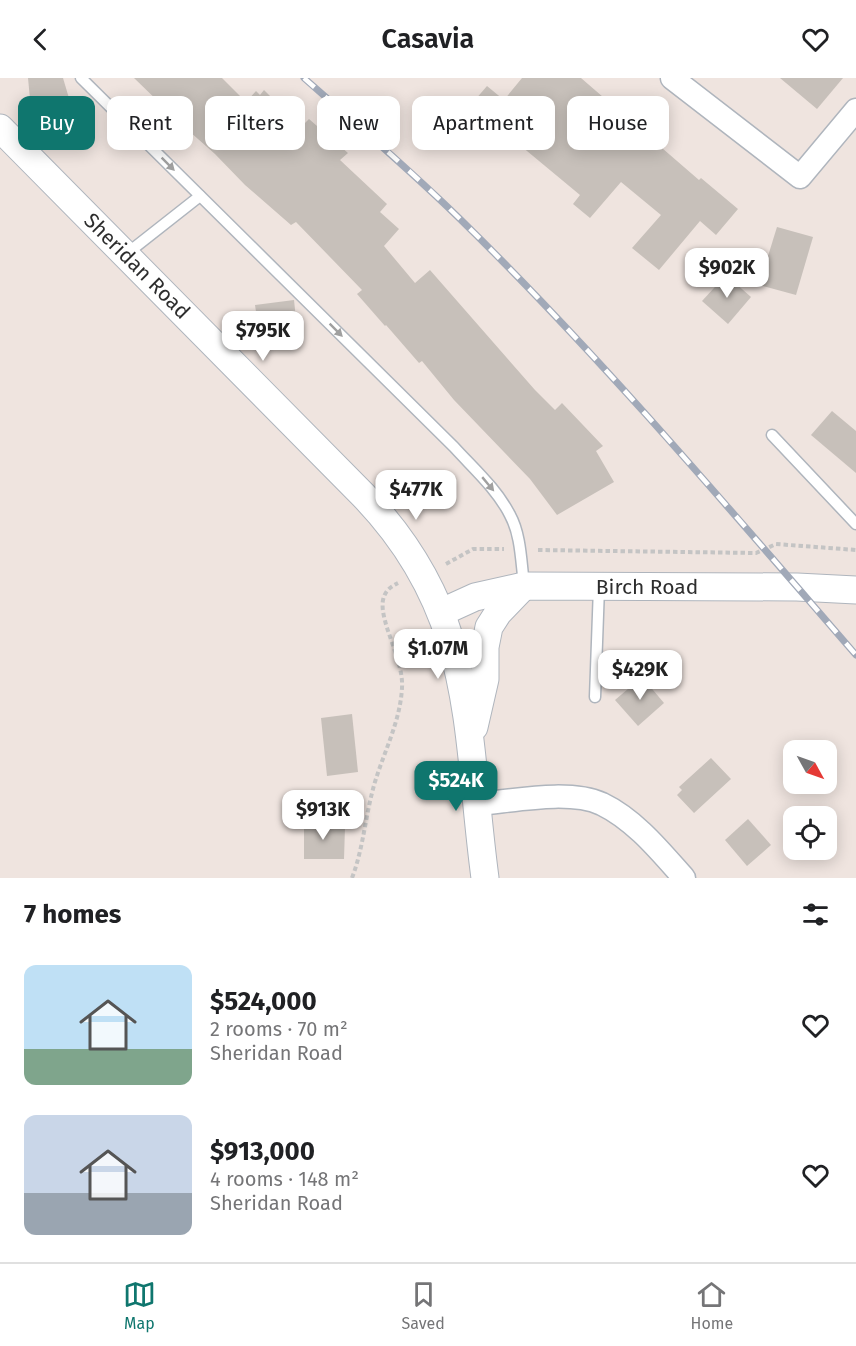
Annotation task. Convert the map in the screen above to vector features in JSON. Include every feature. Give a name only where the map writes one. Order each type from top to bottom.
[{"type":"street","points":[[672,78],[800,177],[856,110]]},
{"type":"street","name":"Sheridan Road","points":[[0,128],[382,515],[417,562],[442,612],[456,654],[471,740],[485,878]]},
{"type":"street","points":[[471,740],[485,679],[484,647],[489,627],[498,613],[524,586]]},
{"type":"street","name":"Birch Road","points":[[442,612],[475,597],[524,586],[797,587],[856,590]]},
{"type":"street","points":[[478,804],[565,797],[600,804],[630,823],[684,878]]},
{"type":"lane","points":[[81,78],[454,447],[491,487],[511,516],[518,539],[524,586]]},
{"type":"lane","points":[[125,255],[200,196]]},
{"type":"lane","points":[[772,435],[856,524]]},
{"type":"lane","points":[[595,697],[599,586]]},
{"type":"building","points":[[28,78],[63,78],[68,96],[30,96]]},
{"type":"building","points":[[134,78],[222,78],[240,96],[205,96],[205,145],[193,135],[193,96],[153,96]]},
{"type":"building","points":[[522,78],[581,78],[602,96],[567,96],[567,150],[664,150],[738,209],[716,235],[700,221],[659,270],[632,248],[661,215],[621,182],[590,218],[573,204],[580,195],[526,150],[555,150],[555,96],[507,96]]},
{"type":"building","points":[[780,78],[843,78],[817,109]]},
{"type":"building","points":[[487,86],[499,96],[478,96]]},
{"type":"building","points":[[264,90],[270,96],[251,96],[256,91],[260,95]]},
{"type":"building","points":[[309,119],[317,126],[317,150],[345,150],[348,153],[340,160],[387,204],[380,212],[399,229],[384,246],[415,283],[430,270],[535,390],[555,410],[562,403],[603,446],[596,451],[614,482],[557,515],[530,479],[454,400],[422,361],[419,363],[357,294],[362,290],[296,222],[291,225],[245,185],[210,150],[305,150],[305,123]]},
{"type":"building","points":[[777,227],[813,237],[796,295],[759,285]]},
{"type":"building","points":[[726,275],[751,297],[728,324],[702,301]]},
{"type":"building","points":[[294,300],[296,319],[258,325],[255,305]]},
{"type":"building","points":[[832,411],[856,431],[856,473],[811,435]]},
{"type":"building","points":[[642,677],[664,703],[638,726],[615,700]]},
{"type":"building","points":[[352,714],[358,772],[327,776],[321,718]]},
{"type":"building","points":[[711,758],[731,779],[694,813],[677,795],[682,790],[679,787]]},
{"type":"building","points":[[748,819],[771,845],[747,866],[725,840]]},
{"type":"building","points":[[304,820],[325,820],[325,827],[345,827],[344,859],[304,859]]},
{"type":"railway","points":[[304,78],[440,200],[511,270],[662,432],[856,655]]}]
